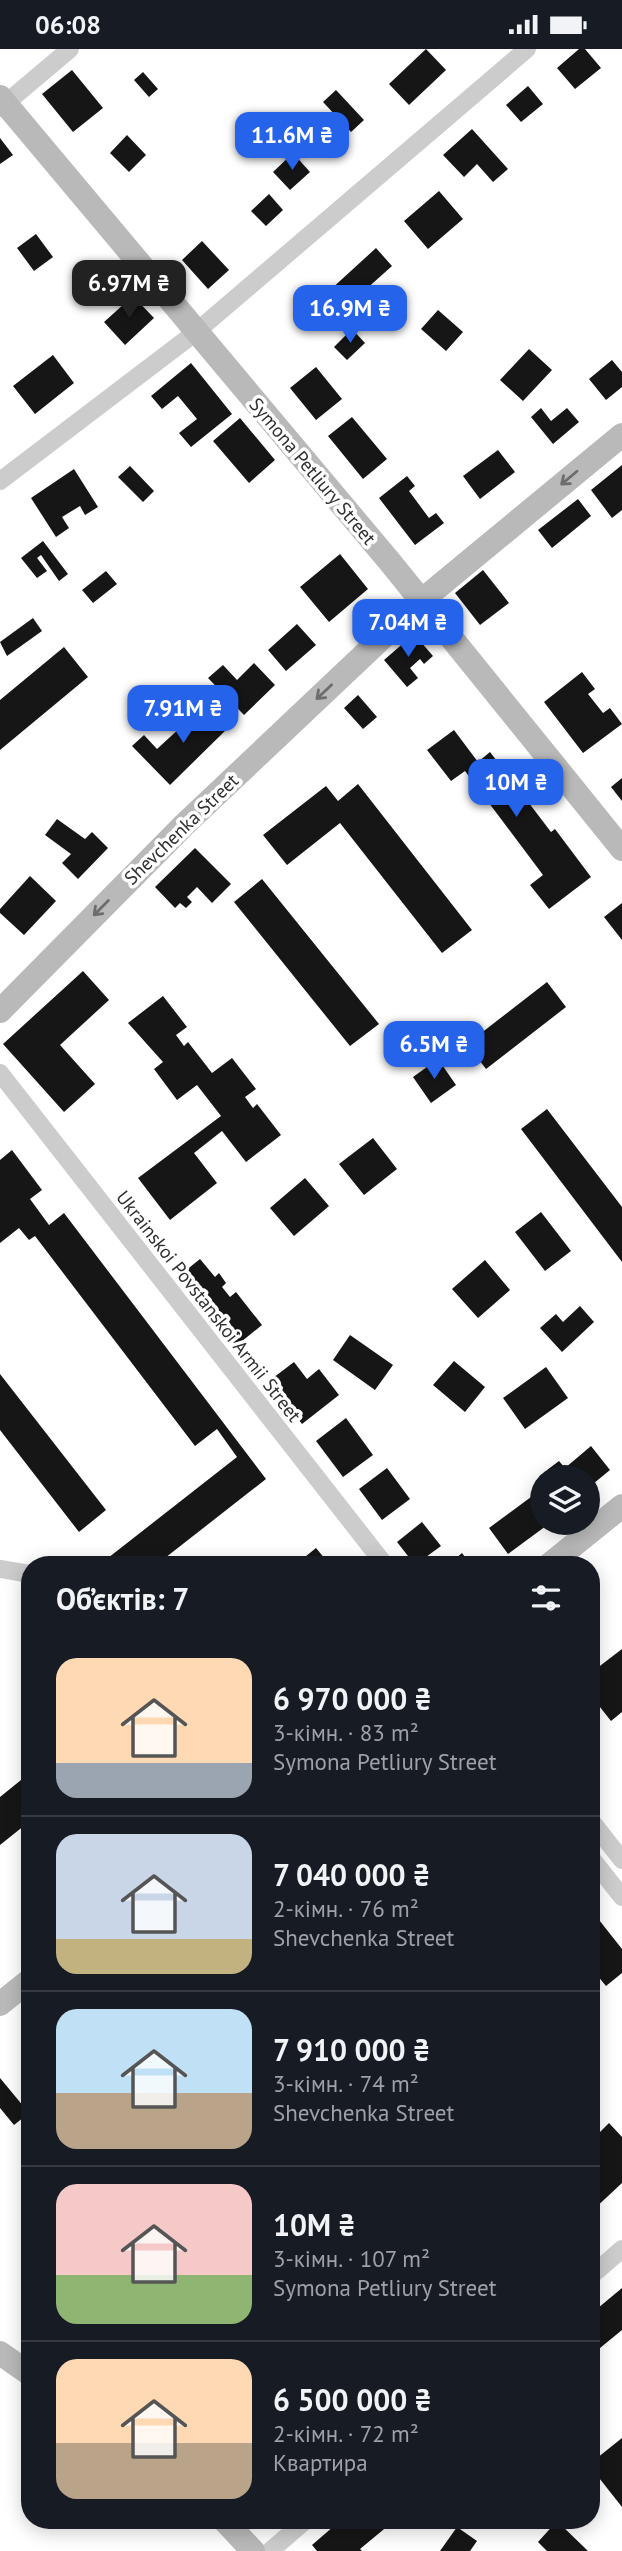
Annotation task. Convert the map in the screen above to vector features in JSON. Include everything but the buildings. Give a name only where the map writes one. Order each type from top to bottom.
[{"type":"street","points":[[2,103],[70,49]]},
{"type":"street","points":[[0,481],[196,332],[527,49]]},
{"type":"street","name":"Symona Petliury Street","points":[[2,103],[421,601],[622,849]]},
{"type":"street","name":"Shevchenka Street","points":[[0,1010],[184,825],[421,601],[622,435]]},
{"type":"street","name":"Ukrainskoi Povstanskoi Armii Street","points":[[0,1073],[378,1556]]},
{"type":"street","points":[[560,1556],[622,1506]]},
{"type":"street","points":[[600,1832],[622,1860]]},
{"type":"street","points":[[600,1869],[622,1897]]},
{"type":"street","points":[[0,2004],[21,1987]]},
{"type":"street","points":[[600,2268],[622,2249]]},
{"type":"street","points":[[0,2353],[21,2368]]},
{"type":"street","points":[[232,2529],[253,2551]]},
{"type":"street","points":[[270,2551],[296,2529]]}]
